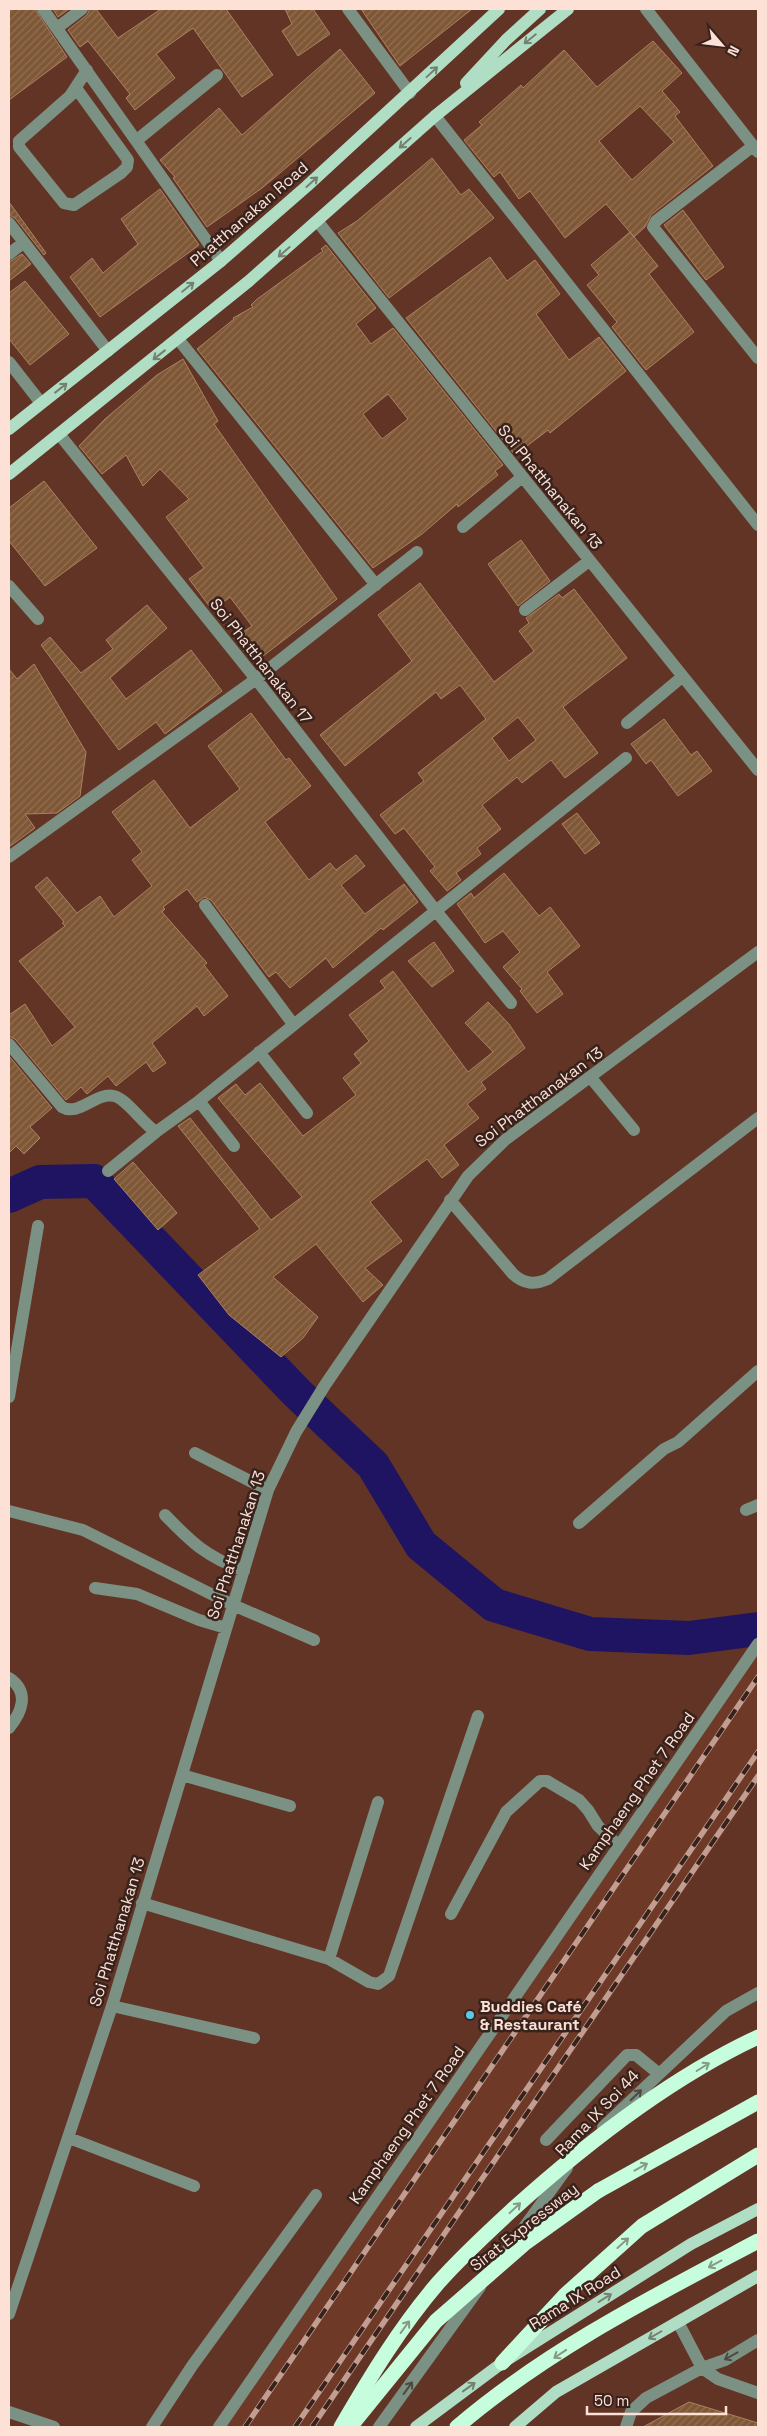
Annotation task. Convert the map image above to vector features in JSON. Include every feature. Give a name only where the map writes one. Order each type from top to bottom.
[{"type":"highway","points":[[342,2427],[402,2330],[438,2282],[484,2236],[579,2151],[632,2112],[712,2061],[758,2037]]},
{"type":"highway","name":"Sirat Expressway","points":[[350,2427],[436,2321],[524,2244],[598,2191],[758,2102]]},
{"type":"highway","points":[[502,2364],[564,2295],[642,2226],[758,2155]]},
{"type":"highway","points":[[457,2427],[485,2403],[610,2320],[758,2241]]},
{"type":"main road","name":"Phatthanakan Road","points":[[9,429],[221,261],[410,93],[499,9]]},
{"type":"main road","points":[[435,116],[506,40],[540,9]]},
{"type":"main road","points":[[9,474],[178,339],[318,222],[435,116],[568,9]]},
{"type":"main road","name":"Rama IX Road","points":[[416,2427],[502,2364],[691,2244],[758,2209]]},
{"type":"main road","points":[[515,2427],[556,2392],[758,2276]]},
{"type":"street","points":[[43,9],[221,261]]},
{"type":"street","points":[[56,28],[82,9]]},
{"type":"street","points":[[348,9],[410,93]]},
{"type":"street","points":[[646,9],[756,149],[656,221],[653,227],[758,358]]},
{"type":"street","points":[[76,88],[128,160],[127,167],[121,173],[74,205],[64,203],[19,147],[19,141],[66,100],[87,70]]},
{"type":"street","points":[[137,140],[217,75]]},
{"type":"street","points":[[435,116],[758,524]]},
{"type":"street","name":"Soi Phatthanakan 13","points":[[318,222],[758,770]]},
{"type":"street","points":[[9,223],[108,351]]},
{"type":"street","points":[[9,254],[24,242]]},
{"type":"street","points":[[178,339],[376,585]]},
{"type":"street","points":[[9,362],[41,403]]},
{"type":"street","name":"Soi Phatthanakan 17","points":[[58,434],[256,679],[436,911],[511,1003]]},
{"type":"street","points":[[464,527],[522,477]]},
{"type":"street","points":[[9,857],[256,679],[417,552]]},
{"type":"street","points":[[525,610],[589,561]]},
{"type":"street","points":[[9,586],[38,619]]},
{"type":"street","points":[[627,723],[682,677]]},
{"type":"street","points":[[108,1171],[156,1132],[200,1101],[292,1024],[626,758]]},
{"type":"street","points":[[205,905],[292,1024]]},
{"type":"street","name":"Soi Phatthanakan 13","points":[[9,2314],[112,2006],[268,1490],[309,1410],[450,1200],[478,1164],[505,1140],[591,1078],[758,952]]},
{"type":"street","points":[[9,1044],[62,1107],[72,1110],[100,1097],[114,1096],[121,1099],[142,1122],[156,1132]]},
{"type":"street","points":[[259,1052],[306,1112]]},
{"type":"street","points":[[591,1078],[634,1130]]},
{"type":"street","points":[[200,1101],[234,1146]]},
{"type":"street","points":[[450,1200],[512,1274],[521,1281],[530,1284],[541,1282],[758,1118]]},
{"type":"street","points":[[9,1397],[38,1226]]},
{"type":"street","points":[[579,1523],[664,1449],[678,1442],[758,1371]]},
{"type":"street","points":[[196,1453],[268,1490]]},
{"type":"street","points":[[746,1510],[758,1505]]},
{"type":"street","points":[[9,1511],[83,1530],[234,1605],[314,1640]]},
{"type":"street","points":[[166,1515],[205,1553],[244,1571]]},
{"type":"street","points":[[96,1588],[137,1594],[200,1620],[226,1628]]},
{"type":"street","name":"Kamphaeng Phet 7 Road","points":[[220,2427],[758,1644]]},
{"type":"street","points":[[9,1678],[17,1684],[22,1695],[23,1706],[19,1716],[9,1728]]},
{"type":"street","points":[[142,1903],[329,1959],[368,1982],[378,1984],[388,1976],[478,1716]]},
{"type":"street","points":[[182,1775],[290,1806]]},
{"type":"street","points":[[451,1914],[506,1812],[540,1781],[547,1781],[579,1800],[598,1826],[619,1846]]},
{"type":"street","points":[[329,1959],[378,1802]]},
{"type":"street","name":"Rama IX Soi 44","points":[[379,2427],[579,2151],[658,2073],[726,2011],[758,1993]]},
{"type":"street","points":[[112,2006],[254,2038]]},
{"type":"street","points":[[546,2140],[627,2055],[636,2055],[658,2073]]},
{"type":"street","points":[[69,2138],[194,2186]]},
{"type":"street","points":[[152,2427],[192,2366],[316,2194]]},
{"type":"street","points":[[678,2322],[702,2368],[718,2379],[758,2393]]},
{"type":"street","points":[[626,2427],[631,2412],[646,2398],[702,2368],[725,2360],[758,2340]]},
{"type":"street","points":[[9,2412],[54,2427]]},
{"type":"shaded area","points":[[758,1648],[758,1783],[316,2427],[219,2427]]},
{"type":"building","points":[[9,9],[35,9],[67,57],[9,100]]},
{"type":"building","points":[[53,9],[69,9],[58,17]]},
{"type":"building","points":[[90,9],[96,9],[118,38],[161,9],[226,9],[273,75],[242,97],[193,28],[156,54],[175,78],[135,110],[126,98],[130,94],[88,41],[80,47],[68,30],[87,15]]},
{"type":"building","points":[[285,9],[313,9],[330,34],[298,56],[282,31],[292,24]]},
{"type":"building","points":[[361,9],[472,9],[400,66]]},
{"type":"building","points":[[653,41],[682,73],[662,91],[680,112],[675,116],[713,166],[651,215],[645,227],[634,237],[606,204],[565,238],[530,191],[519,199],[500,172],[494,177],[464,140],[482,125],[479,122],[521,85],[523,88],[564,50],[597,87]],"holes":[[[640,106],[674,142],[632,180],[599,141]]]},
{"type":"building","points":[[340,49],[375,93],[262,188],[207,227],[173,178],[175,177],[160,160],[219,108],[242,135]]},
{"type":"building","points":[[432,158],[461,195],[469,189],[494,218],[389,298],[338,233],[357,221]]},
{"type":"building","points":[[160,189],[199,245],[100,317],[70,277],[92,258],[103,273],[138,244],[121,219]]},
{"type":"building","points":[[9,202],[46,253],[44,255],[15,218],[9,215]]},
{"type":"building","points":[[683,210],[724,267],[706,280],[664,225]]},
{"type":"building","points":[[630,232],[658,266],[649,274],[694,332],[646,370],[612,327],[617,322],[587,285],[599,275],[591,265]]},
{"type":"building","points":[[326,245],[376,308],[356,324],[371,344],[393,328],[503,465],[495,471],[498,475],[458,507],[457,504],[422,534],[373,568],[197,349],[233,318],[253,307],[251,305],[256,300],[323,251],[321,249]],"holes":[[[388,394],[408,419],[382,439],[363,414]]]},
{"type":"building","points":[[22,254],[31,264],[9,281],[9,262]]},
{"type":"building","points":[[490,257],[507,281],[535,260],[560,294],[536,314],[569,360],[599,337],[626,371],[550,433],[548,430],[515,455],[406,318]]},
{"type":"building","points":[[25,281],[69,334],[30,365],[9,339],[9,293]]},
{"type":"building","points":[[183,359],[218,421],[214,424],[337,599],[254,663],[234,638],[252,626],[230,597],[213,611],[189,579],[204,568],[166,517],[189,499],[160,469],[143,486],[126,455],[102,474],[79,446],[105,419],[157,375]]},
{"type":"building","points":[[44,481],[97,548],[45,586],[9,541],[9,508]]},
{"type":"building","points":[[521,540],[550,581],[518,606],[488,564]]},
{"type":"building","points":[[420,583],[494,682],[534,651],[519,631],[529,623],[526,618],[559,594],[562,598],[574,589],[627,658],[563,707],[598,753],[565,778],[551,760],[522,783],[517,777],[482,805],[501,829],[477,848],[481,854],[456,873],[461,880],[447,891],[430,871],[435,867],[404,828],[395,834],[380,815],[424,781],[418,773],[486,719],[460,685],[441,699],[436,692],[345,766],[320,735],[412,661],[378,615]],"holes":[[[518,717],[536,740],[509,761],[492,738]]]},
{"type":"building","points":[[147,605],[167,628],[110,678],[126,699],[191,650],[222,691],[165,734],[156,722],[119,750],[41,645],[50,637],[81,673],[113,649],[106,640]]},
{"type":"building","points":[[34,664],[86,752],[80,796],[57,813],[25,814],[35,828],[9,847],[9,669],[17,679]]},
{"type":"building","points":[[251,713],[286,760],[289,758],[311,786],[265,822],[309,880],[330,863],[336,870],[356,855],[365,866],[341,885],[365,914],[404,884],[418,902],[383,930],[381,928],[333,968],[326,958],[290,988],[276,972],[269,977],[211,900],[204,897],[197,902],[187,889],[163,907],[165,909],[162,912],[207,963],[204,965],[228,996],[204,1016],[197,1006],[152,1043],[166,1063],[153,1072],[146,1062],[116,1086],[108,1076],[87,1094],[81,1087],[66,1100],[15,1039],[9,1036],[9,1015],[25,1004],[52,1046],[75,1027],[19,961],[65,926],[62,923],[64,922],[35,887],[47,877],[77,913],[100,896],[114,917],[152,886],[132,860],[142,852],[112,812],[154,780],[190,828],[240,789],[208,746]]},
{"type":"building","points":[[664,719],[691,755],[697,751],[712,771],[678,796],[651,760],[646,764],[631,744]]},
{"type":"building","points":[[577,813],[600,843],[585,854],[562,824]]},
{"type":"building","points":[[504,873],[539,916],[550,907],[580,946],[547,972],[563,994],[537,1013],[520,991],[522,989],[503,967],[520,952],[503,931],[485,943],[457,904],[471,893],[474,898]]},
{"type":"building","points":[[434,942],[454,971],[432,987],[408,961]]},
{"type":"building","points":[[393,971],[468,1072],[493,1052],[465,1023],[488,1002],[509,1024],[525,1048],[481,1082],[486,1089],[467,1104],[479,1118],[444,1145],[459,1165],[442,1178],[427,1159],[370,1202],[402,1241],[365,1268],[383,1285],[363,1302],[316,1244],[273,1277],[318,1317],[303,1338],[281,1357],[229,1315],[198,1275],[260,1229],[178,1126],[190,1118],[271,1220],[302,1197],[218,1098],[236,1084],[245,1095],[260,1083],[303,1136],[356,1095],[343,1078],[361,1063],[354,1054],[369,1041],[349,1015],[385,988],[380,981]]},
{"type":"building","points":[[9,1056],[52,1108],[30,1127],[40,1138],[24,1154],[16,1146],[9,1153]]},
{"type":"building","points":[[133,1162],[177,1213],[158,1230],[114,1179]]},
{"type":"building","points":[[689,2402],[758,2423],[758,2427],[643,2427]]},
{"type":"waterway","points":[[9,1196],[40,1182],[94,1181],[296,1392],[373,1465],[421,1545],[494,1605],[590,1634],[689,1638],[758,1629]]},
{"type":"railway","points":[[245,2427],[758,1677]]},
{"type":"railway","points":[[295,2427],[758,1752]]},
{"type":"railway","points":[[312,2427],[758,1776]]},
{"type":"place","name":"Buddies Café & Restaurant","points":[[470,2015]]}]
